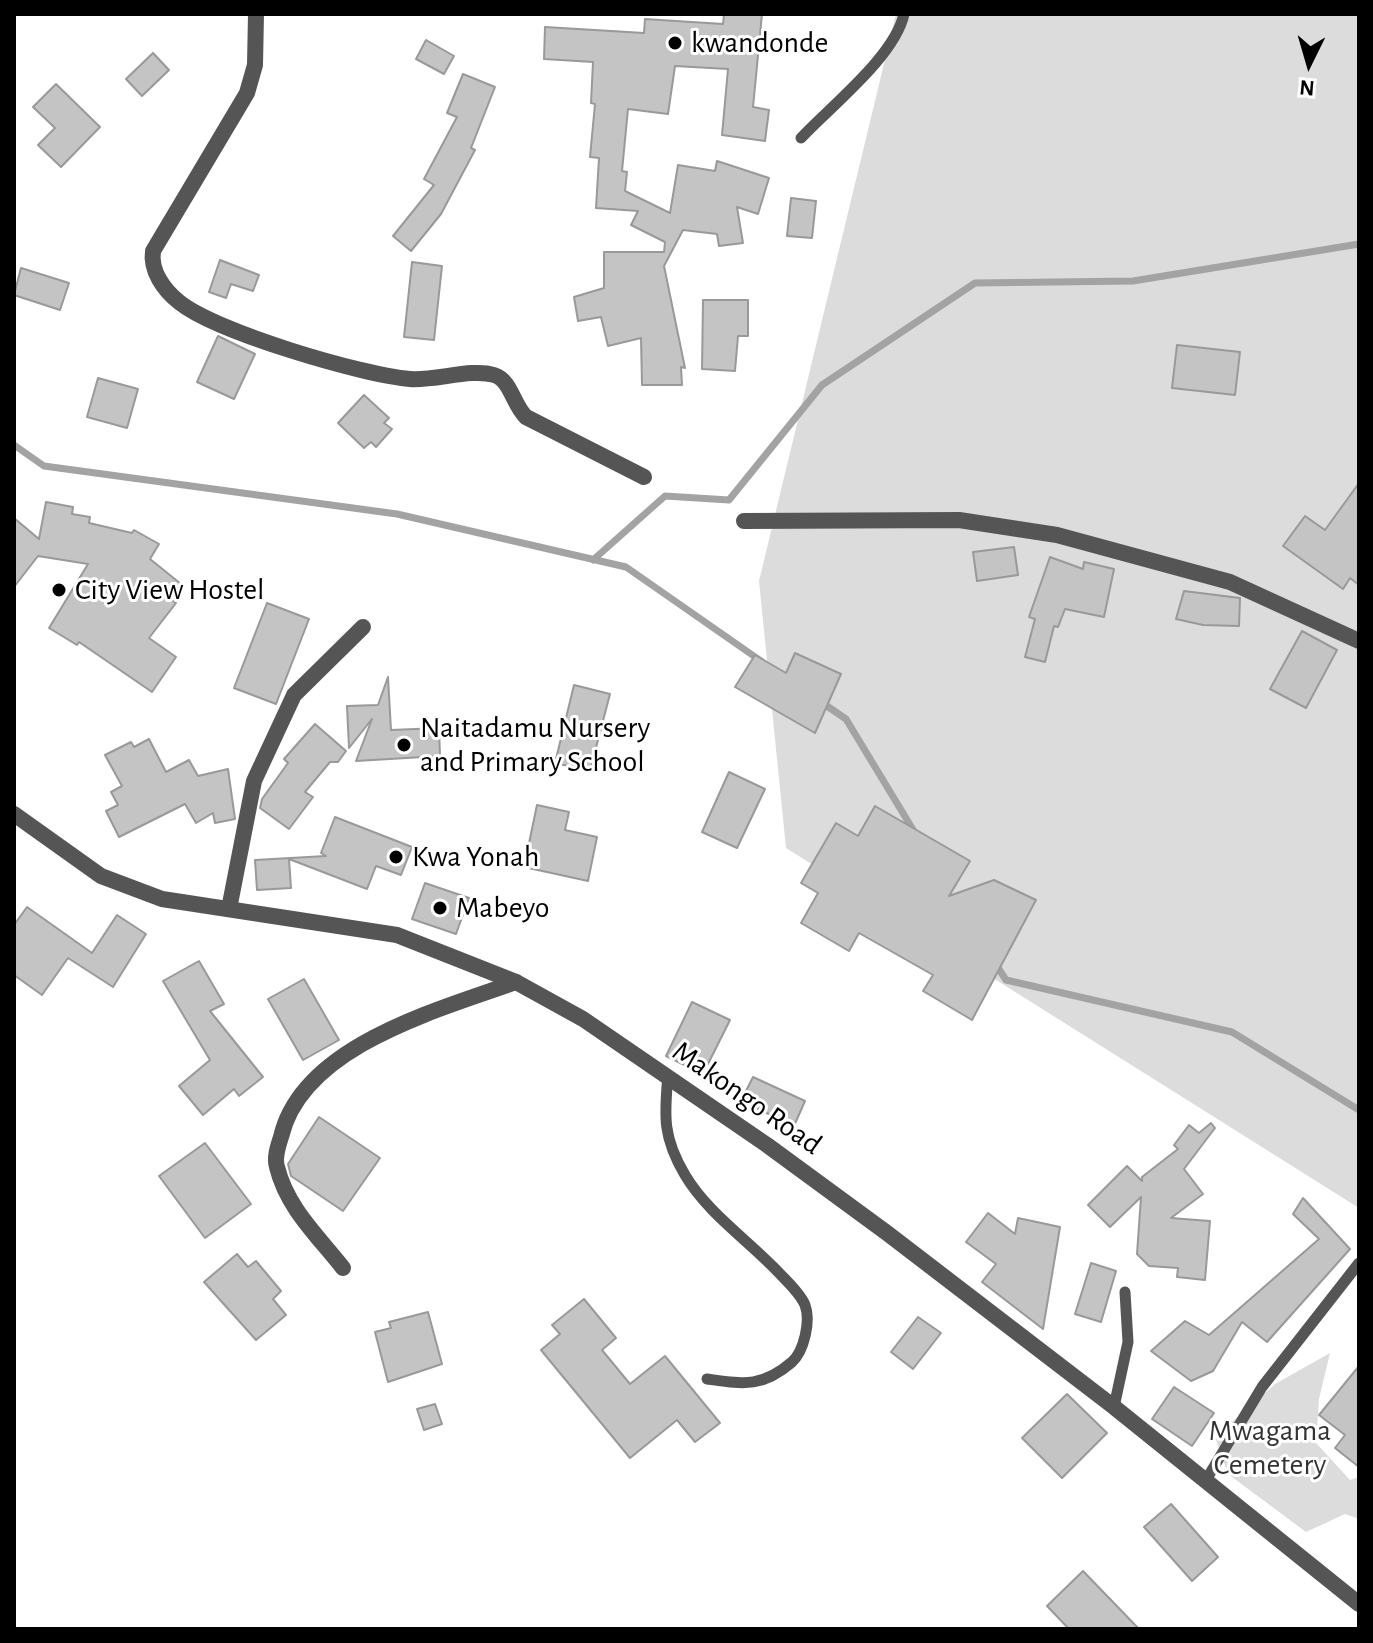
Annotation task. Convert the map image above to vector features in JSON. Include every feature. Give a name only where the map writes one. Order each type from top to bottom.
[{"type":"street","points":[[256,14],[255,65],[247,93],[153,251],[151,263],[165,289],[181,304],[214,321],[371,372],[409,379],[478,374],[499,376],[526,417],[644,477]]},
{"type":"street","points":[[744,521],[959,520],[1057,535],[1230,582],[1359,641]]},
{"type":"street","points":[[229,909],[254,781],[294,695],[363,627]]},
{"type":"street","name":"Makongo Road","points":[[14,814],[101,876],[162,899],[397,935],[516,982],[583,1019],[668,1075],[887,1233],[1114,1407],[1359,1604]]},
{"type":"street","points":[[343,1268],[295,1211],[282,1185],[275,1162],[285,1119],[318,1073],[343,1056],[409,1022],[516,982]]},
{"type":"lane","points":[[801,138],[878,60],[902,25],[904,14]]},
{"type":"lane","points":[[668,1075],[664,1125],[671,1149],[686,1178],[790,1284],[805,1304],[803,1342],[796,1359],[752,1385],[707,1379]]},
{"type":"lane","points":[[1206,1480],[1262,1387],[1359,1263]]},
{"type":"lane","points":[[1114,1407],[1128,1342],[1125,1292]]},
{"type":"green space","points":[[896,14],[1359,14],[1359,1208],[786,848],[759,581]]},
{"type":"green space","name":"Mwagama Cemetery","points":[[1330,1353],[1319,1399],[1316,1443],[1350,1480],[1359,1477],[1359,1519],[1345,1514],[1306,1532],[1228,1474],[1215,1437],[1275,1384]]},
{"type":"building","points":[[724,14],[762,14],[753,107],[769,110],[765,141],[722,135],[728,69],[675,66],[668,114],[628,109],[622,171],[627,172],[625,191],[670,213],[678,165],[715,171],[717,161],[769,178],[758,214],[737,207],[743,243],[719,246],[717,234],[683,230],[664,266],[685,368],[681,367],[682,385],[642,385],[641,338],[608,346],[601,317],[578,321],[574,297],[604,288],[604,252],[664,252],[665,242],[631,225],[638,211],[596,208],[599,158],[590,157],[595,104],[591,103],[593,62],[544,59],[545,27],[644,33],[645,19],[723,24]]},
{"type":"building","points":[[426,40],[454,56],[444,74],[416,59]]},
{"type":"building","points":[[153,53],[169,70],[142,96],[126,79]]},
{"type":"building","points":[[463,74],[495,87],[471,148],[475,150],[441,214],[411,251],[393,236],[434,185],[424,179],[457,117],[447,113]]},
{"type":"building","points":[[56,84],[100,127],[61,167],[38,145],[55,128],[33,107]]},
{"type":"building","points":[[791,198],[816,201],[812,238],[787,236]]},
{"type":"building","points":[[220,260],[259,275],[253,291],[231,284],[226,298],[209,292]]},
{"type":"building","points":[[412,262],[442,266],[434,340],[404,337]]},
{"type":"building","points":[[21,268],[69,283],[60,310],[14,295]]},
{"type":"building","points":[[703,300],[748,300],[748,336],[738,336],[735,371],[702,369]]},
{"type":"building","points":[[218,336],[255,354],[234,399],[197,382]]},
{"type":"building","points":[[1177,345],[1240,352],[1235,395],[1172,388]]},
{"type":"building","points":[[98,378],[138,389],[127,428],[87,417]]},
{"type":"building","points":[[364,395],[389,418],[384,423],[392,429],[376,447],[371,442],[364,448],[338,423]]},
{"type":"building","points":[[1359,483],[1359,585],[1350,578],[1343,589],[1283,546],[1305,516],[1325,530]]},
{"type":"building","points":[[46,502],[73,507],[72,514],[90,517],[89,523],[132,533],[134,530],[159,544],[150,559],[181,584],[170,599],[176,603],[149,638],[176,657],[152,692],[79,642],[77,645],[49,628],[88,564],[38,556],[14,587],[14,518],[39,539]]},
{"type":"building","points":[[1014,547],[1018,575],[977,581],[973,552]]},
{"type":"building","points":[[1050,557],[1083,569],[1084,562],[1114,569],[1104,617],[1065,609],[1058,627],[1054,626],[1045,662],[1025,657],[1035,619],[1029,617]]},
{"type":"building","points":[[1184,591],[1240,598],[1239,626],[1203,625],[1176,619]]},
{"type":"building","points":[[267,603],[309,619],[276,704],[234,688]]},
{"type":"building","points":[[1302,631],[1337,650],[1306,708],[1270,689]]},
{"type":"building","points":[[795,653],[841,674],[815,733],[735,687],[755,655],[786,673]]},
{"type":"building","points":[[388,677],[391,730],[439,728],[440,756],[356,761],[372,719],[349,748],[347,706],[378,705]]},
{"type":"building","points":[[574,685],[610,694],[590,771],[555,763]]},
{"type":"building","points":[[315,724],[346,751],[338,762],[330,762],[305,792],[313,797],[289,829],[260,808],[262,799],[288,763],[284,759]]},
{"type":"building","points":[[149,739],[166,772],[189,760],[198,776],[228,769],[235,819],[215,823],[213,813],[196,823],[185,804],[119,837],[106,811],[118,805],[111,792],[122,786],[105,755],[131,742],[134,747]]},
{"type":"building","points":[[729,772],[765,789],[737,848],[702,832]]},
{"type":"building","points":[[537,805],[569,812],[565,830],[597,837],[588,881],[524,867]]},
{"type":"building","points":[[875,806],[970,861],[949,896],[994,880],[1036,900],[972,1020],[923,991],[933,975],[859,933],[849,951],[801,923],[818,893],[801,883],[836,823],[858,836]]},
{"type":"building","points":[[335,817],[412,847],[401,875],[376,866],[367,889],[289,859],[291,888],[257,890],[255,860],[326,856],[321,853]]},
{"type":"building","name":"Mabeyo","points":[[425,883],[469,898],[456,934],[412,919]]},
{"type":"building","points":[[27,907],[92,953],[117,915],[146,934],[113,987],[68,958],[42,995],[14,975],[14,925]]},
{"type":"building","points":[[199,961],[224,1004],[210,1011],[263,1077],[239,1096],[234,1089],[203,1115],[179,1086],[210,1060],[163,981]]},
{"type":"building","points":[[304,979],[339,1040],[303,1060],[268,999]]},
{"type":"building","points":[[692,1002],[730,1020],[703,1074],[666,1056]]},
{"type":"building","points":[[753,1077],[805,1101],[794,1126],[741,1101]]},
{"type":"building","points":[[319,1117],[380,1158],[343,1211],[291,1176],[288,1164]]},
{"type":"building","points":[[1211,1123],[1215,1128],[1184,1169],[1203,1194],[1171,1218],[1210,1221],[1205,1280],[1177,1277],[1178,1268],[1149,1266],[1137,1254],[1141,1197],[1110,1227],[1088,1205],[1127,1166],[1142,1181],[1142,1177],[1178,1149],[1174,1145],[1189,1125],[1199,1133]]},
{"type":"building","points":[[205,1143],[251,1204],[205,1238],[159,1176]]},
{"type":"building","points":[[1303,1198],[1350,1249],[1267,1342],[1242,1322],[1213,1371],[1191,1381],[1151,1351],[1185,1321],[1209,1335],[1319,1239],[1293,1214]]},
{"type":"building","points":[[988,1213],[1015,1234],[1018,1218],[1060,1227],[1043,1329],[982,1282],[996,1264],[966,1242]]},
{"type":"building","points":[[237,1254],[248,1267],[256,1261],[281,1291],[273,1299],[286,1315],[256,1340],[204,1282]]},
{"type":"building","points":[[1091,1263],[1116,1271],[1101,1322],[1075,1314]]},
{"type":"building","points":[[584,1299],[616,1338],[602,1350],[630,1384],[665,1356],[720,1423],[695,1442],[677,1420],[630,1458],[541,1350],[560,1334],[552,1325]]},
{"type":"building","points":[[428,1312],[442,1364],[388,1382],[375,1332],[391,1328],[389,1322]]},
{"type":"building","points":[[918,1317],[941,1333],[913,1369],[891,1352]]},
{"type":"building","points":[[1359,1366],[1359,1467],[1335,1448],[1345,1435],[1319,1415]]},
{"type":"building","points":[[1174,1387],[1214,1413],[1192,1446],[1152,1419]]},
{"type":"building","points":[[1067,1394],[1107,1433],[1062,1478],[1022,1438]]},
{"type":"building","points":[[435,1404],[442,1424],[424,1430],[417,1409]]},
{"type":"building","points":[[1171,1504],[1218,1557],[1192,1581],[1144,1527]]},
{"type":"building","points":[[1083,1571],[1139,1629],[1069,1629],[1047,1606]]},
{"type":"waterway","points":[[593,560],[665,496],[729,500],[822,385],[975,283],[1133,281],[1359,244]]},
{"type":"waterway","points":[[14,445],[44,466],[397,514],[626,567],[761,661]]},
{"type":"waterway","points":[[821,702],[846,719],[915,833]]},
{"type":"waterway","points":[[995,963],[1006,980],[1232,1032],[1359,1110]]},
{"type":"place","name":"kwandonde","points":[[675,43]]},
{"type":"place","name":"City View Hostel","points":[[59,590]]},
{"type":"place","name":"Naitadamu Nursery and Primary School","points":[[404,745]]},
{"type":"place","name":"Kwa Yonah","points":[[396,857]]},
{"type":"place","name":"Mabeyo","points":[[440,908]]}]
